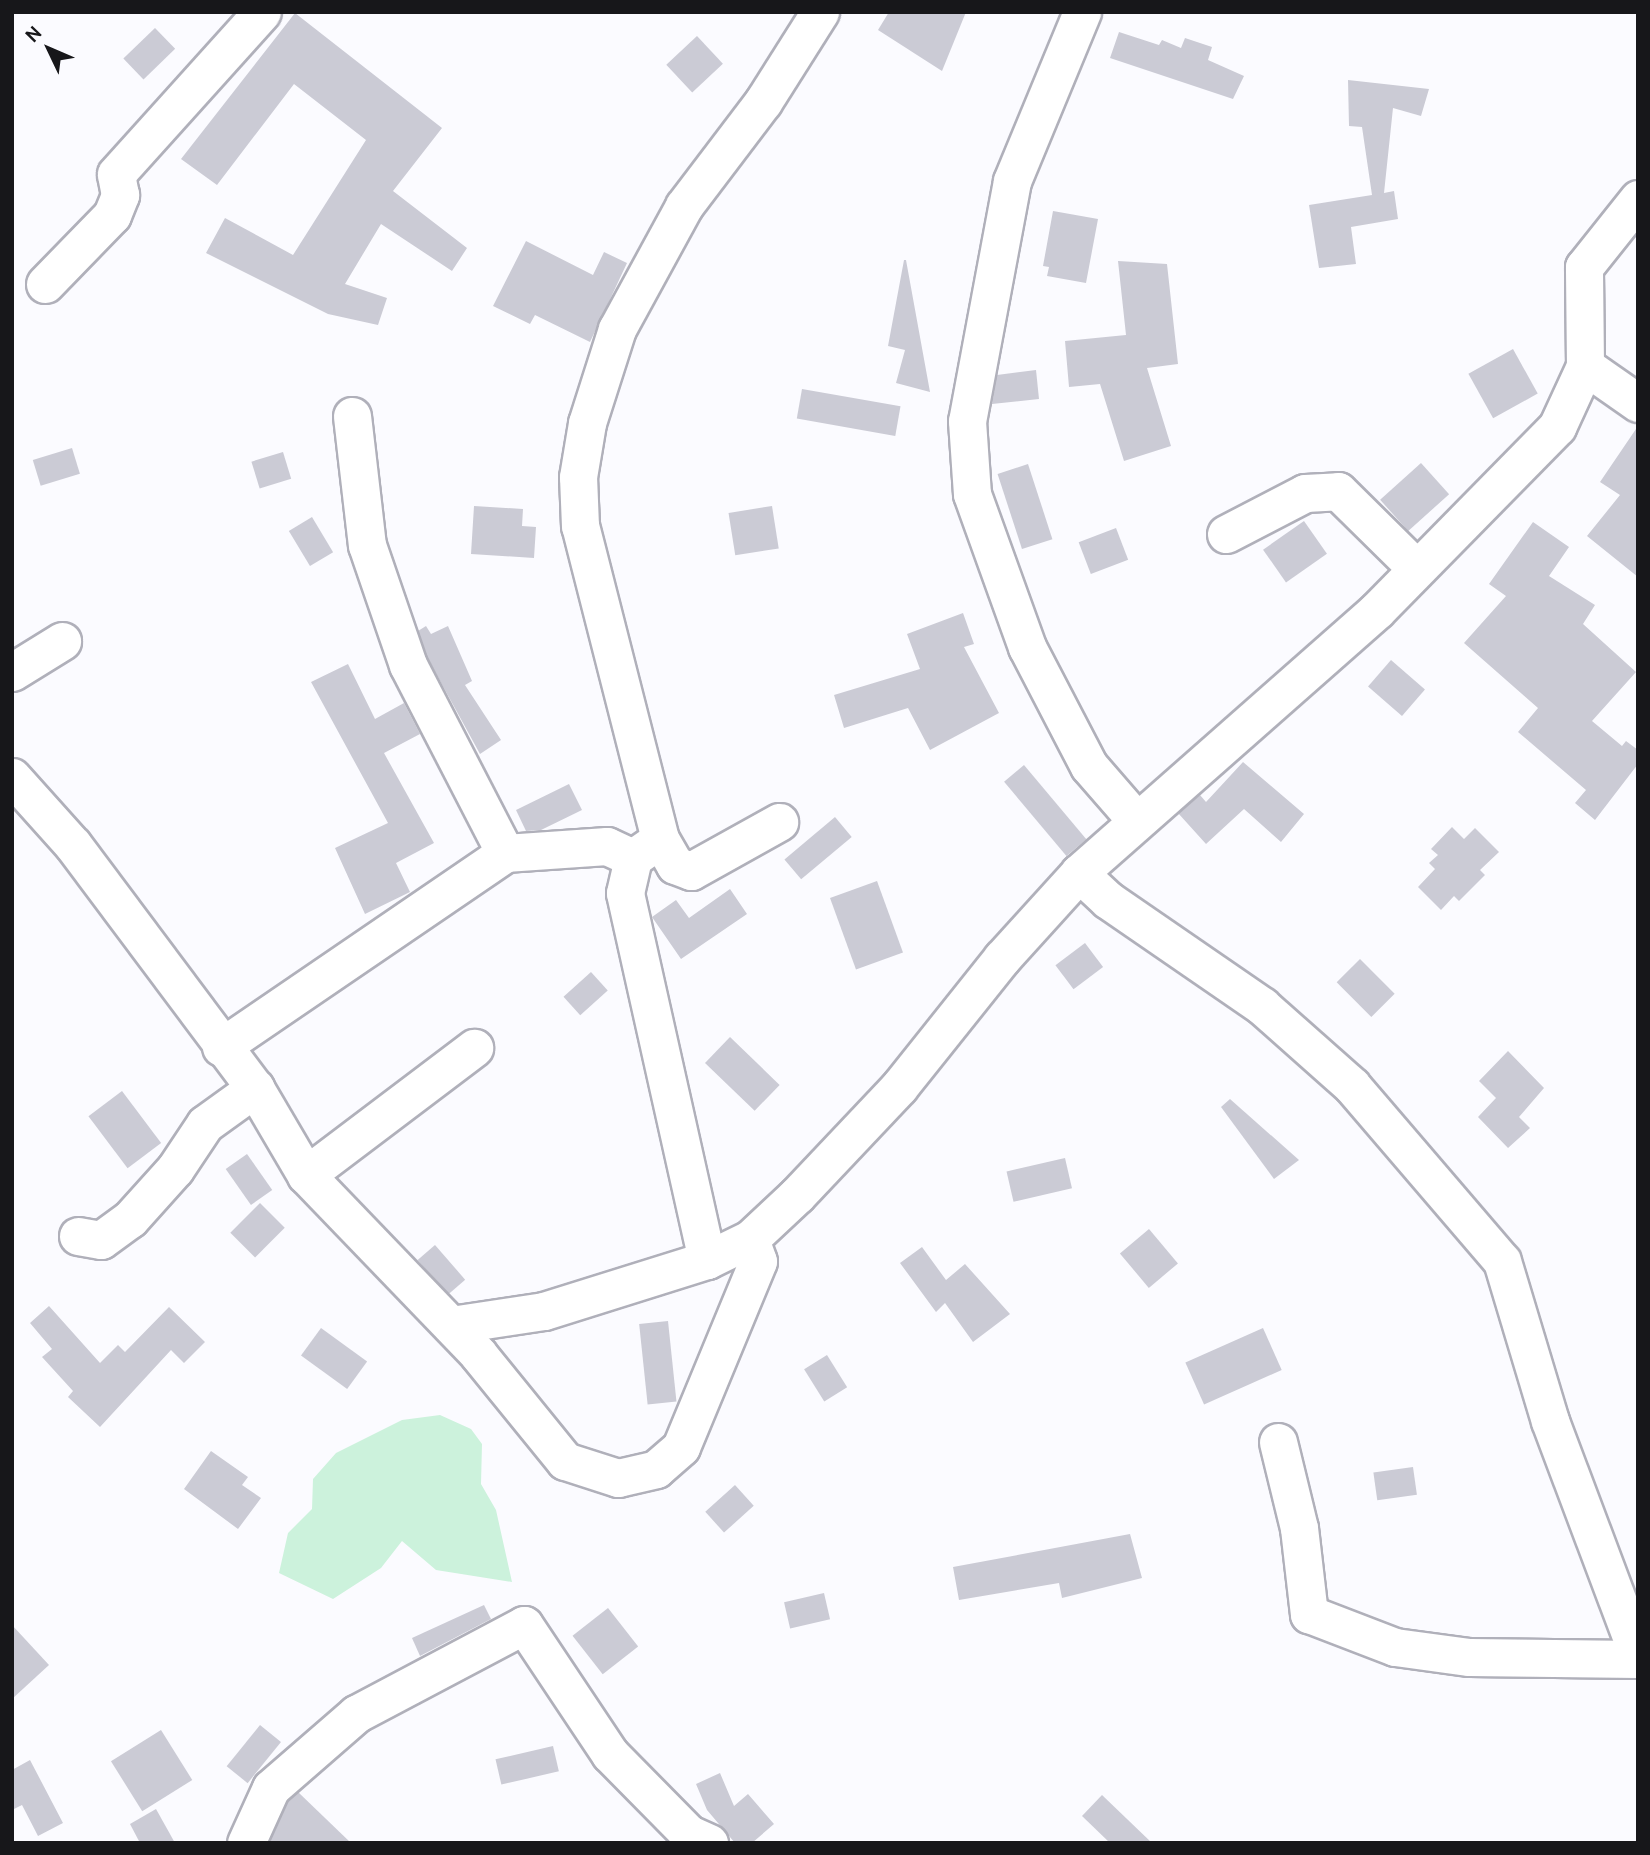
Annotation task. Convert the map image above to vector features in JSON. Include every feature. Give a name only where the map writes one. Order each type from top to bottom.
[{"type":"street","points":[[45,284],[112,215],[120,195],[116,174],[262,12]]},
{"type":"street","points":[[707,1260],[669,1074],[637,960],[625,893],[646,848],[580,526],[578,477],[587,423],[617,329],[684,206],[763,102],[820,12]]},
{"type":"street","points":[[1082,12],[1012,181],[967,421],[972,495],[1027,646],[1089,765],[1136,820]]},
{"type":"street","points":[[451,1325],[544,1311],[707,1260],[750,1238],[899,1087],[1002,958],[1079,873],[1377,610],[1415,567],[1557,428],[1585,366],[1584,267],[1638,199]]},
{"type":"street","points":[[1585,366],[1638,403]]},
{"type":"street","points":[[352,416],[367,545],[408,665],[505,853]]},
{"type":"street","points":[[1226,534],[1305,493],[1338,491],[1415,567]]},
{"type":"street","points":[[12,672],[62,641]]},
{"type":"street","points":[[12,777],[73,845],[255,1088],[306,1175],[451,1325],[565,1461],[618,1478],[656,1469],[681,1447],[709,1388],[758,1262],[750,1238]]},
{"type":"street","points":[[222,1047],[505,853],[607,846],[646,848],[691,871],[779,822]]},
{"type":"street","points":[[1079,873],[1108,900],[1262,1006],[1352,1086],[1502,1261],[1550,1421],[1630,1621],[1638,1657],[1469,1657],[1395,1647],[1309,1614],[1299,1528],[1278,1442]]},
{"type":"street","points":[[306,1175],[474,1048]]},
{"type":"street","points":[[78,1236],[101,1240],[130,1219],[175,1169],[205,1124],[255,1088]]},
{"type":"street","points":[[246,1843],[271,1788],[356,1714],[524,1625],[610,1754],[689,1834],[709,1843]]},
{"type":"green space","points":[[440,1415],[471,1429],[482,1444],[481,1484],[496,1510],[512,1582],[436,1570],[402,1541],[381,1568],[333,1599],[279,1573],[288,1533],[312,1509],[313,1479],[336,1453],[402,1420]]},
{"type":"building","points":[[889,12],[966,12],[942,71],[878,30]]},
{"type":"building","points":[[295,13],[442,128],[393,191],[467,248],[452,271],[381,224],[345,284],[387,298],[378,325],[328,314],[206,253],[225,218],[293,255],[366,140],[294,84],[217,185],[181,159]]},
{"type":"building","points":[[155,28],[175,49],[143,79],[123,59]]},
{"type":"building","points":[[1119,32],[1159,45],[1162,40],[1181,48],[1185,38],[1212,47],[1208,60],[1244,76],[1233,99],[1110,58]]},
{"type":"building","points":[[697,36],[723,64],[692,92],[666,65]]},
{"type":"building","points":[[1348,80],[1429,89],[1421,116],[1393,108],[1384,193],[1394,191],[1398,219],[1351,227],[1356,264],[1319,268],[1309,205],[1372,195],[1362,127],[1349,126]]},
{"type":"building","points":[[1053,211],[1098,219],[1086,283],[1047,276],[1049,267],[1043,266]]},
{"type":"building","points":[[526,241],[593,275],[604,252],[627,263],[590,342],[535,315],[530,324],[493,306]]},
{"type":"building","points":[[904,260],[930,392],[896,383],[905,350],[888,346]]},
{"type":"building","points":[[1118,261],[1167,264],[1178,364],[1147,368],[1171,446],[1124,461],[1100,384],[1069,387],[1065,341],[1126,335]]},
{"type":"building","points":[[1513,349],[1538,394],[1493,418],[1468,374]]},
{"type":"building","points":[[1036,370],[1039,399],[992,404],[997,375]]},
{"type":"building","points":[[802,389],[900,406],[895,436],[797,419]]},
{"type":"building","points":[[1638,426],[1638,577],[1587,536],[1620,495],[1600,482]]},
{"type":"building","points":[[72,448],[80,474],[41,486],[33,460]]},
{"type":"building","points":[[283,452],[291,479],[260,488],[251,462]]},
{"type":"building","points":[[1421,463],[1449,494],[1408,531],[1380,500]]},
{"type":"building","points":[[1028,464],[1052,539],[1022,549],[998,474]]},
{"type":"building","points":[[474,506],[523,509],[522,526],[536,527],[534,558],[471,554]]},
{"type":"building","points":[[772,506],[779,548],[735,555],[729,513]]},
{"type":"building","points":[[312,517],[333,552],[310,566],[289,531]]},
{"type":"building","points":[[1304,521],[1327,554],[1286,582],[1263,550]]},
{"type":"building","points":[[1533,522],[1569,547],[1549,576],[1595,605],[1583,624],[1636,672],[1592,721],[1622,746],[1626,741],[1638,750],[1638,764],[1595,820],[1575,803],[1586,790],[1518,732],[1538,708],[1464,643],[1506,596],[1489,584]]},
{"type":"building","points":[[1116,528],[1128,560],[1091,574],[1079,542]]},
{"type":"building","points":[[963,613],[974,644],[964,647],[999,713],[930,750],[908,708],[844,728],[834,695],[920,669],[907,634]]},
{"type":"building","points":[[426,626],[431,634],[448,626],[472,681],[465,685],[501,740],[480,754],[427,657],[418,631]]},
{"type":"building","points":[[1391,660],[1425,690],[1402,716],[1368,686]]},
{"type":"building","points":[[348,664],[375,719],[404,703],[420,734],[384,753],[434,843],[396,863],[410,892],[365,914],[335,848],[388,823],[311,682]]},
{"type":"building","points":[[1243,762],[1304,814],[1281,842],[1244,809],[1206,844],[1178,813],[1200,795],[1206,802]]},
{"type":"building","points":[[1024,765],[1086,839],[1066,856],[1004,782]]},
{"type":"building","points":[[569,784],[582,810],[541,830],[526,831],[516,810]]},
{"type":"building","points":[[835,817],[852,837],[801,879],[784,859]]},
{"type":"building","points":[[1452,827],[1464,839],[1475,828],[1499,852],[1480,870],[1485,875],[1459,901],[1454,896],[1441,910],[1418,887],[1435,869],[1429,863],[1438,855],[1431,849]]},
{"type":"building","points":[[877,881],[903,952],[856,970],[830,898]]},
{"type":"building","points":[[730,889],[747,914],[681,959],[652,917],[676,900],[689,918]]},
{"type":"building","points":[[1085,943],[1103,967],[1074,989],[1055,965]]},
{"type":"building","points":[[1360,959],[1395,994],[1371,1017],[1337,982]]},
{"type":"building","points":[[591,972],[608,991],[580,1015],[564,997]]},
{"type":"building","points":[[730,1037],[780,1085],[755,1111],[705,1063]]},
{"type":"building","points":[[1508,1051],[1544,1088],[1519,1117],[1530,1128],[1508,1148],[1478,1117],[1496,1098],[1479,1081]]},
{"type":"building","points":[[122,1091],[161,1143],[128,1168],[88,1116]]},
{"type":"building","points":[[1230,1099],[1299,1160],[1274,1179],[1221,1107]]},
{"type":"building","points":[[247,1154],[272,1190],[251,1205],[226,1169]]},
{"type":"building","points":[[1065,1158],[1072,1188],[1014,1202],[1007,1171]]},
{"type":"building","points":[[260,1203],[285,1228],[255,1257],[230,1233]]},
{"type":"building","points":[[1149,1229],[1178,1263],[1149,1288],[1120,1253]]},
{"type":"building","points":[[435,1245],[465,1280],[448,1295],[418,1260]]},
{"type":"building","points":[[922,1247],[946,1280],[965,1264],[1010,1314],[973,1342],[945,1303],[936,1312],[900,1263]]},
{"type":"building","points":[[49,1306],[100,1363],[118,1345],[125,1352],[169,1307],[205,1342],[184,1363],[171,1350],[100,1427],[68,1397],[73,1391],[42,1357],[52,1349],[30,1323]]},
{"type":"building","points":[[668,1321],[676,1402],[648,1405],[639,1324]]},
{"type":"building","points":[[321,1328],[367,1362],[347,1389],[301,1356]]},
{"type":"building","points":[[1263,1328],[1282,1370],[1204,1405],[1185,1363]]},
{"type":"building","points":[[827,1355],[847,1387],[824,1402],[804,1369]]},
{"type":"building","points":[[211,1451],[248,1477],[242,1485],[261,1498],[238,1529],[184,1489]]},
{"type":"building","points":[[1413,1467],[1417,1495],[1377,1500],[1373,1473]]},
{"type":"building","points":[[735,1485],[754,1506],[724,1533],[705,1512]]},
{"type":"building","points":[[1130,1534],[1142,1578],[1062,1598],[1059,1583],[959,1600],[953,1567]]},
{"type":"building","points":[[824,1593],[830,1619],[790,1629],[784,1602]]},
{"type":"building","points":[[484,1605],[491,1619],[420,1656],[412,1638]]},
{"type":"building","points":[[608,1608],[638,1647],[603,1674],[573,1636]]},
{"type":"building","points":[[12,1625],[49,1665],[12,1699]]},
{"type":"building","points":[[260,1725],[281,1742],[248,1783],[227,1766]]},
{"type":"building","points":[[161,1730],[192,1780],[142,1811],[111,1761]]},
{"type":"building","points":[[553,1746],[559,1771],[501,1785],[496,1759]]},
{"type":"building","points":[[30,1760],[63,1823],[38,1836],[22,1805],[12,1810],[12,1770]]},
{"type":"building","points":[[720,1773],[734,1806],[748,1794],[774,1824],[752,1843],[735,1843],[707,1810],[696,1784]]},
{"type":"building","points":[[298,1792],[351,1843],[269,1843],[288,1801]]},
{"type":"building","points":[[1102,1795],[1152,1843],[1110,1843],[1082,1816]]},
{"type":"building","points":[[156,1809],[175,1843],[140,1843],[130,1824]]}]
